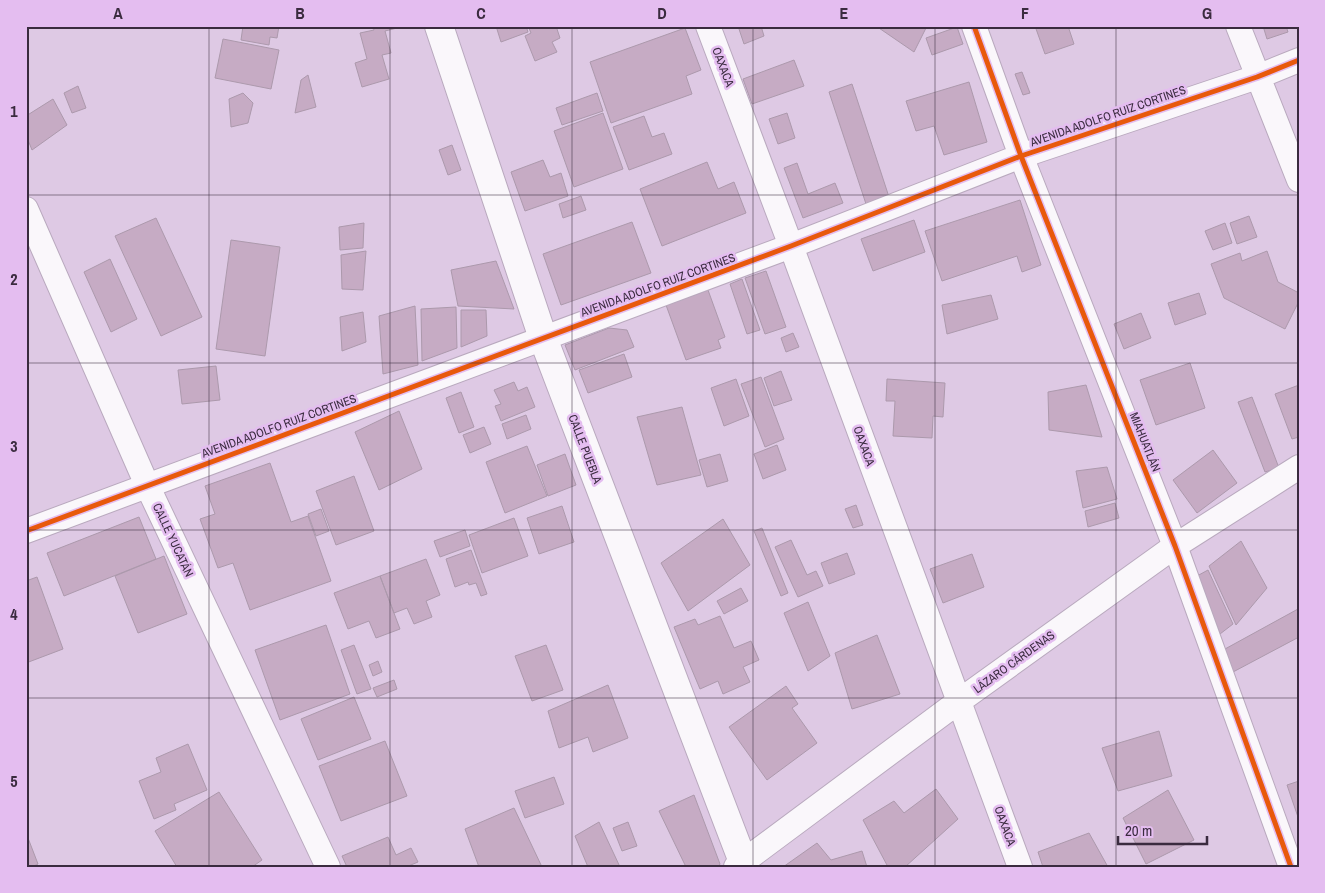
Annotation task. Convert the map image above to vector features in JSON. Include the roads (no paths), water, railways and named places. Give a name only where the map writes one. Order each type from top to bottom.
[{"type":"street","name":"CALLE PUEBLA","points":[[439,26],[543,338],[741,865]]},
{"type":"street","name":"OAXACA","points":[[708,26],[1020,867]]},
{"type":"street","name":"MIAHUATLÁN","points":[[974,26],[1021,156],[1175,546],[1290,867]]},
{"type":"street","points":[[1238,26],[1299,180]]},
{"type":"street","name":"AVENIDA ADOLFO RUIZ CORTINES","points":[[26,531],[791,246],[1021,156],[1257,77],[1299,60]]},
{"type":"street","name":"CALLE YUCATÁN","points":[[26,209],[147,486],[328,867]]},
{"type":"street","name":"LÁZARO CÁRDENAS","points":[[741,865],[958,702],[1175,546],[1299,467]]}]
